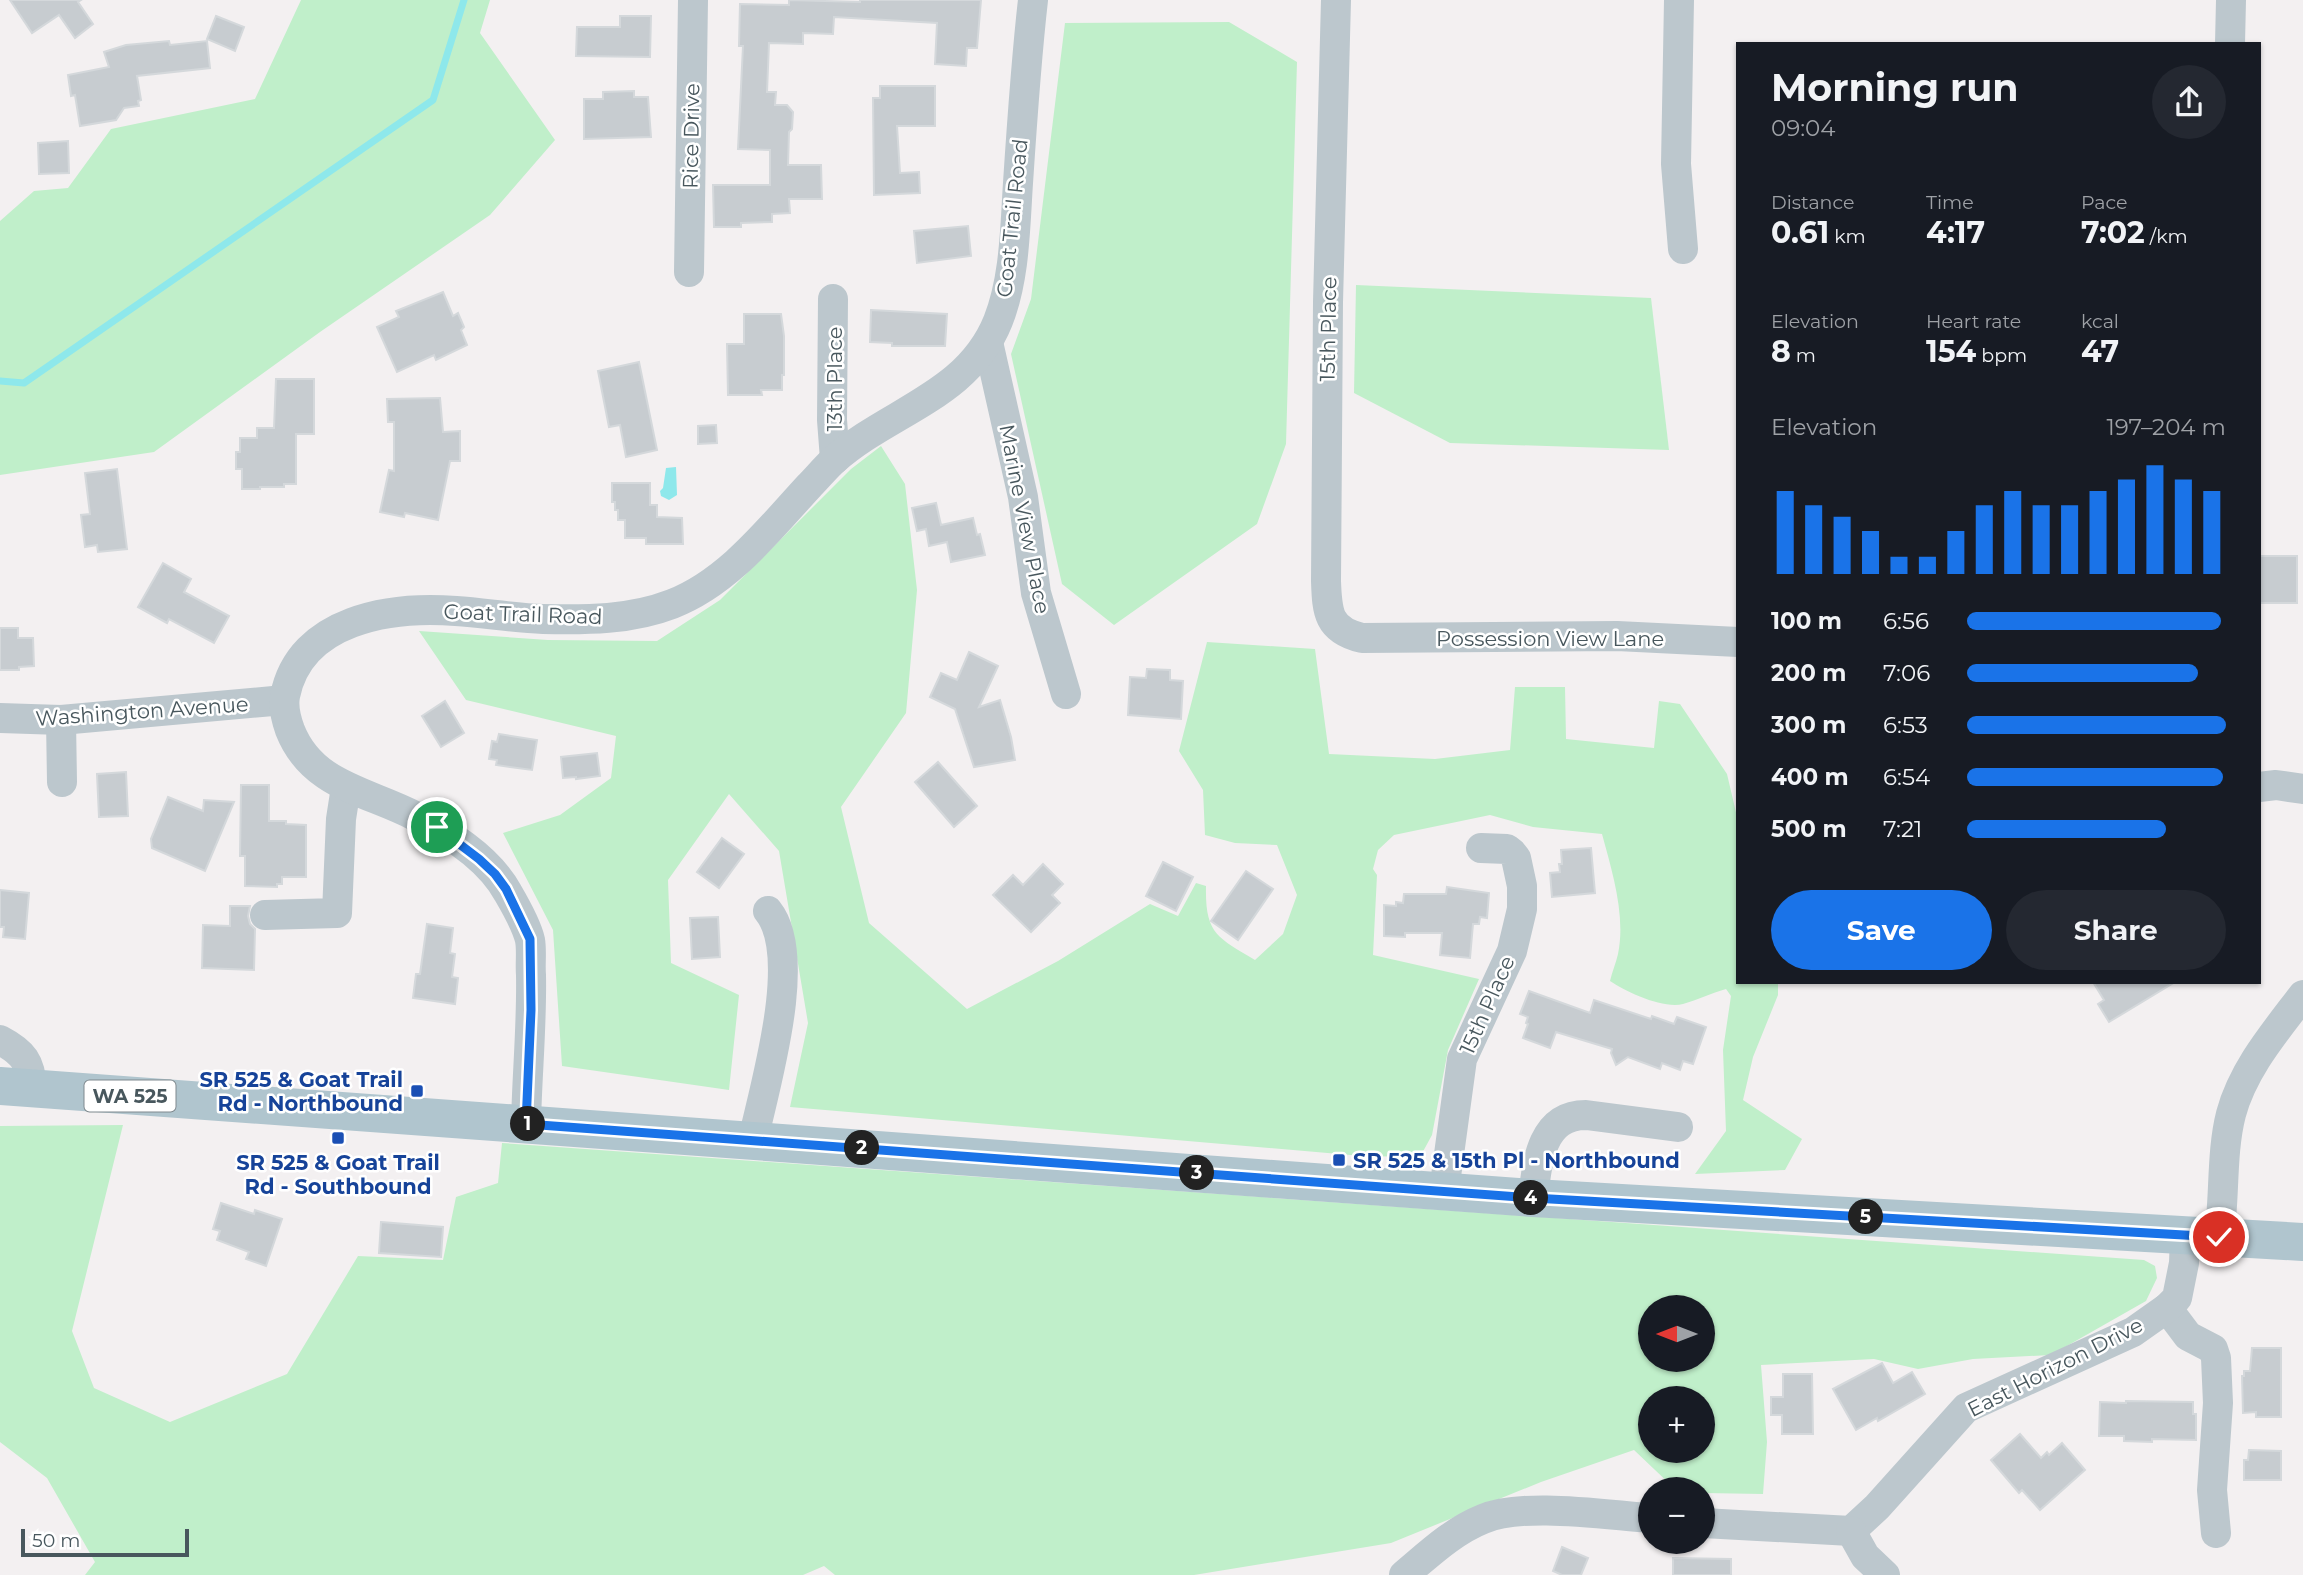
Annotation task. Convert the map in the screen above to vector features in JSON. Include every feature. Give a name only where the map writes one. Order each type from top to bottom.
[{"type":"main road","name":"WA 525","points":[[16,1087],[1533,1198],[2303,1242]]},
{"type":"street","name":"Rice Drive","points":[[689,272],[693,0]]},
{"type":"street","name":"Goat Trail Road","points":[[284,700],[298,662],[308,650],[339,626],[362,619],[407,611],[442,610],[539,619],[588,619],[635,615],[672,604],[706,586],[734,564],[835,459],[946,387],[968,368],[988,342],[998,321],[1011,268],[1033,0]]},
{"type":"street","name":"15th Place","points":[[1336,0],[1328,302],[1327,605],[1332,621],[1350,635],[1362,638]]},
{"type":"street","points":[[1679,0],[1676,164],[1684,249]]},
{"type":"street","points":[[2230,42],[2231,0]]},
{"type":"street","name":"13th Place","points":[[834,299],[832,420],[835,459]]},
{"type":"street","name":"Marine View Place","points":[[988,342],[1023,497],[1036,593],[1066,694]]},
{"type":"street","name":"Possession View Lane","points":[[1362,638],[1617,636],[1736,642]]},
{"type":"street","points":[[284,700],[286,719],[300,751],[310,764],[328,778],[346,787],[411,813],[437,827],[479,859],[506,889],[530,939],[531,1010],[526,1124]]},
{"type":"street","name":"Washington Avenue","points":[[0,718],[61,720],[284,700]]},
{"type":"street","points":[[61,720],[62,782]]},
{"type":"street","points":[[2261,787],[2276,785],[2303,789]]},
{"type":"street","points":[[265,915],[337,913],[341,819],[346,787]]},
{"type":"street","name":"15th Place","points":[[1444,1191],[1462,1059],[1512,951],[1522,909],[1522,886],[1512,853],[1507,849],[1481,848]]},
{"type":"street","points":[[753,1140],[783,1000],[782,947],[776,921],[768,911]]},
{"type":"street","name":"East Horizon Drive","points":[[1851,1531],[1877,1507],[1966,1408],[2133,1332],[2177,1298],[2184,1263],[2224,1204],[2225,1160],[2231,1114],[2247,1071],[2303,995]]},
{"type":"street","points":[[0,1040],[20,1052],[31,1070],[16,1087]]},
{"type":"street","points":[[1533,1198],[1537,1162],[1545,1142],[1552,1129],[1573,1115],[1678,1127]]},
{"type":"street","points":[[2167,1308],[2188,1336],[2213,1349],[2216,1358],[2218,1403],[2211,1490],[2216,1533]]},
{"type":"street","points":[[1404,1575],[1463,1529],[1485,1518],[1510,1512],[1593,1513],[1638,1517]]},
{"type":"street","points":[[1715,1524],[1851,1531],[1865,1556],[1885,1575]]},
{"type":"green space","points":[[301,0],[490,0],[480,33],[555,140],[490,215],[320,332],[154,452],[0,475],[0,221],[34,191],[68,188],[111,129],[255,99]]},
{"type":"green space","points":[[1229,22],[1297,62],[1286,444],[1257,524],[1114,625],[1062,584],[1011,354],[1031,299],[1065,23]]},
{"type":"green space","points":[[1356,285],[1651,298],[1669,450],[1450,443],[1354,393]]},
{"type":"green space","points":[[881,446],[905,484],[917,590],[906,713],[841,807],[869,923],[967,1009],[1058,961],[1150,904],[1178,916],[1196,883],[1206,886],[1208,915],[1216,932],[1255,960],[1283,934],[1297,895],[1277,845],[1235,843],[1205,835],[1203,790],[1179,751],[1207,642],[1315,649],[1329,754],[1435,759],[1510,750],[1515,687],[1565,687],[1566,739],[1654,748],[1659,701],[1680,704],[1727,774],[1736,812],[1736,984],[1778,984],[1778,995],[1753,1057],[1743,1100],[1802,1139],[1785,1170],[1695,1174],[1726,1131],[1723,1050],[1731,996],[1726,989],[1683,1004],[1665,1004],[1625,990],[1610,981],[1618,954],[1620,924],[1617,894],[1602,834],[1533,827],[1490,815],[1394,835],[1378,850],[1373,869],[1377,875],[1373,955],[1479,979],[1448,1050],[1432,1135],[1420,1157],[1362,1156],[790,1107],[808,1023],[779,851],[729,794],[668,880],[671,963],[739,995],[729,1090],[562,1066],[553,930],[503,833],[560,815],[611,778],[616,736],[466,700],[419,631],[548,640],[657,641],[720,600],[851,469]]},
{"type":"green space","points":[[123,1125],[72,1331],[94,1388],[170,1422],[287,1374],[358,1256],[443,1260],[456,1197],[498,1183],[502,1143],[2144,1260],[2155,1266],[2157,1278],[2146,1301],[2051,1355],[1973,1359],[1918,1369],[1874,1359],[1761,1365],[1767,1442],[1763,1494],[1715,1493],[1715,1477],[1662,1477],[1648,1463],[1715,1463],[1715,1386],[1638,1386],[1638,1454],[1634,1450],[1541,1482],[1391,1543],[1194,1575],[835,1575],[824,1566],[803,1575],[85,1575],[95,1562],[47,1478],[0,1442],[0,1126]]},
{"type":"water","points":[[676,467],[677,495],[669,500],[661,496],[660,491],[663,488],[666,468]]},
{"type":"building","points":[[10,0],[81,0],[78,2],[93,24],[75,38],[59,15],[32,33]]},
{"type":"building","points":[[789,0],[981,0],[977,48],[967,48],[966,66],[935,64],[937,23],[834,17],[833,34],[803,33],[803,44],[769,43],[767,92],[776,92],[775,105],[787,105],[793,112],[792,129],[789,132],[788,165],[821,165],[822,199],[789,199],[790,213],[772,214],[772,222],[741,223],[741,227],[714,227],[713,185],[770,185],[770,150],[738,149],[743,46],[739,46],[740,4],[789,5]]},
{"type":"building","points":[[216,16],[244,27],[235,51],[207,39]]},
{"type":"building","points":[[620,16],[651,16],[650,57],[576,56],[577,27],[620,27]]},
{"type":"building","points":[[169,41],[170,45],[207,41],[210,68],[137,76],[141,100],[138,101],[139,106],[124,108],[116,120],[80,126],[75,95],[71,96],[68,75],[109,67],[104,52],[126,45]]},
{"type":"building","points":[[880,86],[935,86],[935,126],[897,126],[900,173],[919,172],[920,193],[874,195],[873,98],[880,98]]},
{"type":"building","points":[[634,91],[634,97],[648,97],[651,137],[584,139],[584,99],[603,99],[603,92]]},
{"type":"building","points":[[68,141],[69,173],[39,174],[38,143]]},
{"type":"building","points":[[968,226],[971,256],[917,263],[914,231]]},
{"type":"building","points":[[443,292],[453,316],[458,313],[467,345],[436,360],[434,355],[397,372],[377,327],[399,317],[396,311]]},
{"type":"building","points":[[871,310],[947,314],[945,346],[892,346],[892,343],[870,342]]},
{"type":"building","points":[[744,314],[781,314],[784,336],[782,390],[761,390],[762,395],[728,395],[727,344],[744,344]]},
{"type":"building","points":[[639,362],[657,450],[626,457],[620,425],[609,427],[598,371]]},
{"type":"building","points":[[276,379],[314,379],[314,434],[296,434],[296,484],[242,489],[242,469],[236,469],[236,452],[240,452],[240,438],[257,438],[257,428],[274,428]]},
{"type":"building","points":[[440,398],[443,432],[460,431],[460,461],[450,461],[438,520],[405,513],[404,517],[380,512],[389,470],[394,471],[394,422],[388,422],[387,399]]},
{"type":"building","points":[[716,425],[717,443],[698,444],[698,426]]},
{"type":"building","points":[[117,469],[127,549],[98,552],[97,545],[85,547],[81,515],[90,514],[85,473]]},
{"type":"building","points":[[612,483],[650,483],[650,505],[657,505],[657,517],[682,518],[683,544],[646,544],[646,538],[625,538],[625,520],[618,520],[618,510],[615,510],[615,502],[612,502]]},
{"type":"building","points":[[936,503],[941,525],[973,518],[985,555],[951,562],[947,542],[929,546],[926,529],[917,531],[912,508]]},
{"type":"building","points":[[2261,556],[2297,556],[2297,603],[2261,603]]},
{"type":"building","points":[[163,563],[191,579],[184,592],[229,616],[214,643],[169,619],[167,623],[138,607]]},
{"type":"building","points":[[0,628],[18,628],[18,638],[33,638],[34,666],[19,667],[19,670],[0,670]]},
{"type":"building","points":[[969,652],[998,666],[979,707],[1000,700],[1015,760],[974,767],[955,709],[930,697],[941,673],[957,680]]},
{"type":"building","points":[[1147,669],[1170,670],[1170,680],[1183,681],[1181,719],[1128,715],[1130,677],[1146,678]]},
{"type":"building","points":[[445,701],[464,733],[441,747],[422,716]]},
{"type":"building","points":[[499,734],[537,740],[532,770],[496,765],[497,760],[489,759],[492,741],[497,742]]},
{"type":"building","points":[[597,753],[600,776],[563,778],[561,757]]},
{"type":"building","points":[[938,762],[977,806],[954,827],[915,782]]},
{"type":"building","points":[[126,772],[128,816],[99,817],[97,774]]},
{"type":"building","points":[[241,785],[269,785],[269,821],[306,825],[306,877],[282,877],[282,884],[277,884],[277,887],[245,886],[245,856],[240,856]]},
{"type":"building","points":[[168,797],[203,811],[204,800],[234,802],[205,871],[152,848],[151,839]]},
{"type":"building","points":[[722,838],[744,854],[719,888],[697,872]]},
{"type":"building","points":[[1591,848],[1595,893],[1552,897],[1550,873],[1560,872],[1561,850]]},
{"type":"building","points":[[1163,862],[1193,877],[1176,911],[1146,896]]},
{"type":"building","points":[[1043,864],[1063,884],[1052,895],[1060,903],[1031,932],[993,895],[1013,875],[1023,885]]},
{"type":"building","points":[[1246,871],[1273,889],[1238,940],[1211,921]]},
{"type":"building","points":[[1447,887],[1489,893],[1487,918],[1480,917],[1479,924],[1473,924],[1470,958],[1440,955],[1442,933],[1384,936],[1384,905],[1396,906],[1396,902],[1403,903],[1404,894],[1446,894]]},
{"type":"building","points":[[0,890],[29,893],[25,939],[3,937],[4,927],[0,927]]},
{"type":"building","points":[[230,906],[250,906],[248,916],[255,929],[254,970],[202,968],[203,925],[230,926]]},
{"type":"building","points":[[718,917],[720,957],[692,959],[690,918]]},
{"type":"building","points":[[427,924],[453,928],[450,953],[455,954],[452,977],[458,978],[455,1004],[413,998],[416,974],[420,974]]},
{"type":"building","points":[[2094,984],[2172,984],[2109,1022],[2098,1004],[2104,1000]]},
{"type":"building","points":[[1529,991],[1590,1013],[1594,1000],[1651,1019],[1652,1016],[1674,1024],[1677,1017],[1706,1027],[1693,1064],[1683,1061],[1680,1070],[1662,1063],[1660,1069],[1628,1057],[1616,1065],[1612,1049],[1556,1032],[1550,1048],[1523,1038],[1528,1017],[1520,1014]]},
{"type":"building","points":[[221,1203],[254,1214],[255,1210],[282,1219],[266,1266],[246,1259],[249,1252],[217,1240],[220,1231],[213,1229]]},
{"type":"building","points":[[381,1222],[443,1227],[441,1257],[379,1253]]},
{"type":"building","points":[[2252,1348],[2281,1348],[2281,1417],[2256,1417],[2256,1412],[2243,1413],[2242,1376],[2244,1371],[2250,1371]]},
{"type":"building","points":[[1882,1363],[1893,1383],[1912,1372],[1925,1394],[1878,1421],[1877,1418],[1856,1430],[1833,1389]]},
{"type":"building","points":[[1783,1374],[1812,1374],[1813,1434],[1782,1434],[1782,1415],[1771,1415],[1771,1397],[1783,1397]]},
{"type":"building","points":[[2100,1402],[2193,1402],[2196,1440],[2124,1441],[2124,1436],[2099,1436]]},
{"type":"building","points":[[2020,1434],[2041,1458],[2047,1452],[2049,1455],[2062,1443],[2085,1470],[2040,1510],[2022,1490],[2019,1493],[1991,1460]]},
{"type":"building","points":[[2249,1450],[2281,1451],[2281,1480],[2244,1480],[2244,1460],[2248,1460]]},
{"type":"building","points":[[1562,1547],[1588,1558],[1581,1575],[1562,1575],[1553,1571]]},
{"type":"building","points":[[1673,1558],[1731,1559],[1731,1575],[1673,1575]]},
{"type":"waterway","points":[[0,381],[24,383],[433,100],[464,0]]},
{"type":"place","name":"SR 525 & Goat Trail Rd - Northbound","points":[[417,1091]]},
{"type":"place","name":"SR 525 & Goat Trail Rd - Southbound","points":[[338,1138]]},
{"type":"place","name":"SR 525 & 15th Pl - Northbound","points":[[1339,1160]]},
{"type":"route","points":[[437,827],[495,874],[506,889],[530,939],[531,1010],[526,1124],[1533,1198],[2219,1237]]}]
